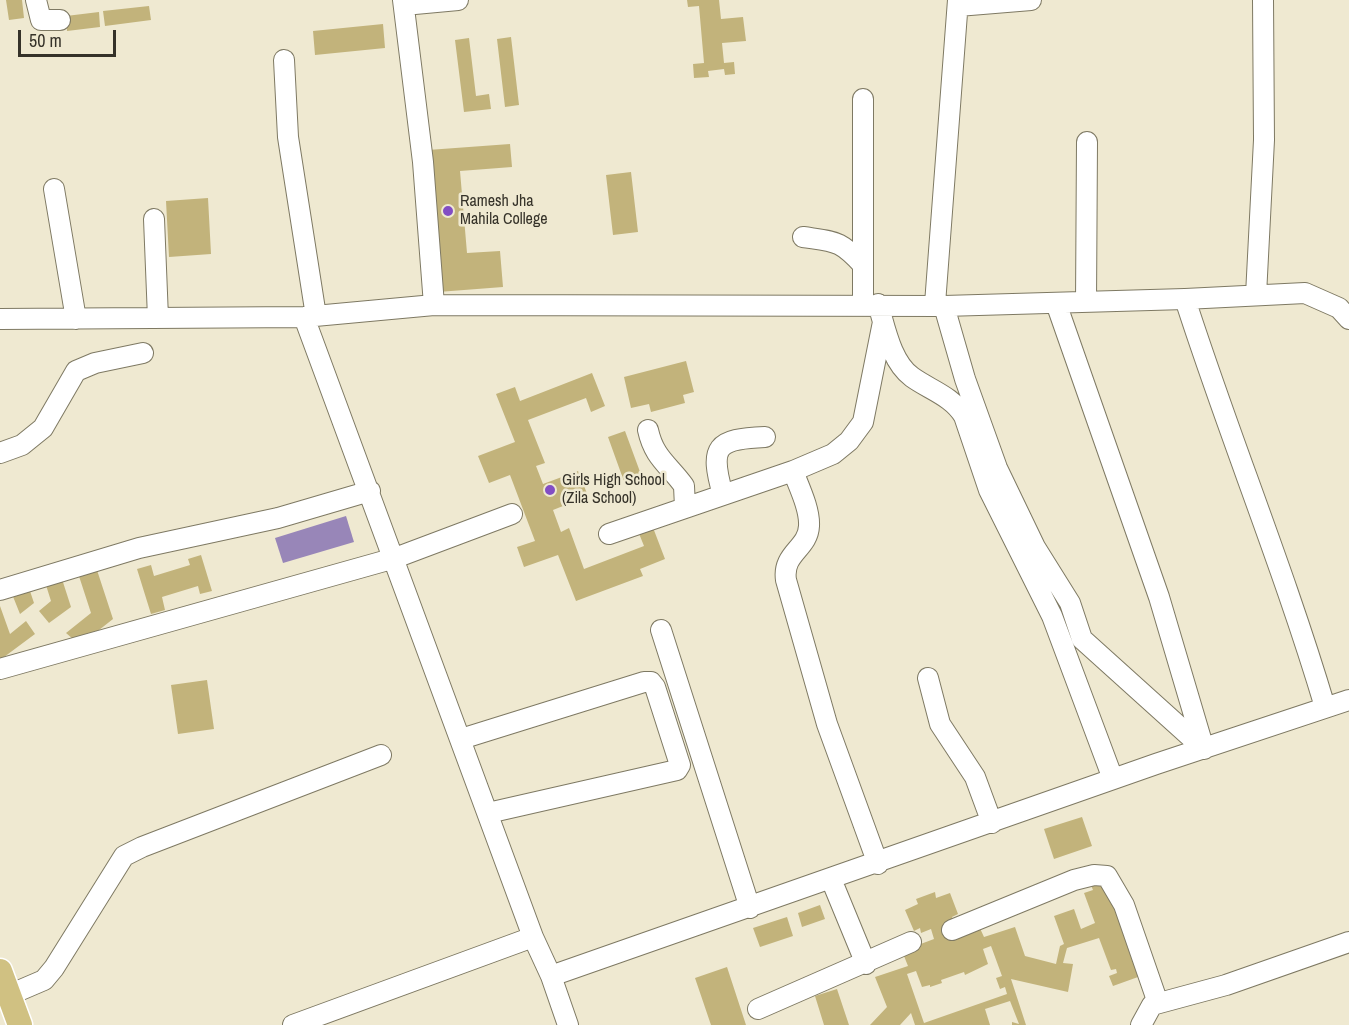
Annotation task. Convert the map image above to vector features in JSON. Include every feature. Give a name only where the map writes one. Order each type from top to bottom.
[{"type":"main road","points":[[0,971],[20,1025]]},
{"type":"street","points":[[36,0],[41,20],[60,20]]},
{"type":"street","points":[[434,305],[423,162],[404,2],[458,0]]},
{"type":"street","points":[[1031,0],[958,3],[939,305],[996,468],[1035,547],[1070,603],[1082,639],[1204,749]]},
{"type":"street","points":[[1256,296],[1264,140],[1263,0]]},
{"type":"street","points":[[284,60],[288,137],[310,317],[370,491],[533,937],[551,976],[568,1025]]},
{"type":"street","points":[[863,99],[863,265],[875,310],[902,367],[910,376],[958,405],[964,416],[989,490],[1052,616],[1113,779]]},
{"type":"street","points":[[1086,302],[1087,142]]},
{"type":"street","points":[[54,189],[76,319]]},
{"type":"street","points":[[154,219],[158,318]]},
{"type":"street","points":[[803,237],[838,242],[863,265]]},
{"type":"street","points":[[0,319],[310,317],[434,305],[875,310],[939,305],[1185,299],[1305,293],[1321,298],[1339,308],[1349,319]]},
{"type":"street","points":[[1185,299],[1221,410],[1302,633],[1325,707]]},
{"type":"street","points":[[1056,303],[1160,597],[1204,749]]},
{"type":"street","points":[[609,534],[793,471],[833,454],[858,431],[866,406],[875,310]]},
{"type":"street","points":[[0,453],[22,445],[43,428],[76,371],[94,363],[143,353]]},
{"type":"street","points":[[648,430],[650,440],[668,470],[684,486],[685,507]]},
{"type":"street","points":[[723,495],[716,471],[716,458],[721,446],[729,440],[765,437]]},
{"type":"street","points":[[793,471],[809,527],[806,537],[785,564],[786,580],[827,724],[878,864]]},
{"type":"street","points":[[0,590],[139,548],[278,518],[370,491]]},
{"type":"street","points":[[0,669],[395,558],[512,514]]},
{"type":"street","points":[[660,630],[750,908]]},
{"type":"street","points":[[928,678],[940,724],[975,777],[992,823]]},
{"type":"street","points":[[461,739],[644,682],[651,682],[655,687],[680,765],[677,770],[488,813]]},
{"type":"street","points":[[551,976],[878,864],[1113,779],[1349,700]]},
{"type":"street","points":[[9,995],[44,980],[54,968],[124,856],[381,755]]},
{"type":"street","points":[[952,930],[1074,880],[1103,875],[1111,880],[1124,905],[1158,1003]]},
{"type":"street","points":[[831,879],[866,964]]},
{"type":"street","points":[[293,1025],[533,937]]},
{"type":"street","points":[[758,1009],[866,964],[911,942]]},
{"type":"street","points":[[1142,1025],[1152,1005],[1226,985],[1349,942]]},
{"type":"shaded area","points":[[346,516],[354,542],[283,563],[275,538]]},
{"type":"building","points":[[6,0],[22,0],[24,18],[9,20]]},
{"type":"building","points":[[687,0],[719,0],[721,19],[743,17],[746,41],[722,43],[724,63],[734,62],[735,74],[725,75],[724,69],[708,71],[709,77],[694,78],[693,64],[704,63],[699,6],[688,7]]},
{"type":"building","points":[[149,6],[151,20],[105,26],[103,11]]},
{"type":"building","points":[[99,12],[100,27],[67,31],[66,16]]},
{"type":"building","points":[[383,24],[385,48],[315,55],[313,31]]},
{"type":"building","points":[[511,37],[519,105],[505,107],[497,39]]},
{"type":"building","points":[[469,38],[476,96],[489,94],[491,109],[464,112],[455,40]]},
{"type":"building","name":"Ramesh Jha Mahila College","points":[[510,144],[512,167],[460,171],[467,253],[500,251],[503,287],[438,292],[428,150]]},
{"type":"building","points":[[631,172],[638,232],[613,235],[606,175]]},
{"type":"building","points":[[208,198],[211,254],[169,257],[166,201]]},
{"type":"building","points":[[686,361],[694,392],[683,395],[685,403],[651,412],[649,404],[631,408],[624,377]]},
{"type":"building","name":"Girls High School (Zila School)","points":[[592,373],[605,406],[591,412],[586,398],[528,420],[545,463],[536,466],[543,484],[578,471],[588,496],[553,510],[561,532],[569,528],[584,569],[644,546],[638,531],[652,525],[665,559],[640,569],[643,576],[576,601],[558,555],[524,567],[517,547],[535,541],[510,475],[489,483],[478,456],[515,442],[496,394],[515,387],[520,401]]},
{"type":"building","points":[[625,431],[643,480],[626,487],[608,437]]},
{"type":"building","points":[[201,555],[212,591],[200,594],[198,586],[162,597],[165,610],[151,614],[137,569],[151,565],[154,576],[190,565],[188,559]]},
{"type":"building","points":[[95,564],[113,619],[80,645],[66,633],[91,613],[77,570]]},
{"type":"building","points":[[61,576],[71,607],[49,623],[39,611],[51,601],[45,582]]},
{"type":"building","points":[[29,588],[34,603],[20,614],[12,594]]},
{"type":"building","points":[[0,606],[10,634],[26,621],[35,634],[0,660]]},
{"type":"building","points":[[207,680],[214,729],[178,734],[171,685]]},
{"type":"building","points":[[1082,817],[1092,846],[1054,859],[1044,829]]},
{"type":"building","points":[[1104,878],[1138,977],[1113,986],[1109,976],[1117,973],[1116,969],[1111,970],[1099,938],[1067,948],[1063,963],[1073,964],[1068,992],[1011,979],[1026,1025],[1012,1025],[1012,1022],[1019,1024],[1010,1001],[985,1009],[990,1025],[915,1025],[911,1013],[900,1025],[870,1025],[887,1007],[875,977],[908,966],[902,951],[934,939],[931,929],[921,933],[920,928],[914,931],[905,910],[918,904],[916,899],[935,892],[936,898],[950,893],[958,914],[952,917],[953,920],[945,923],[950,934],[978,924],[984,937],[1015,927],[1025,956],[1056,964],[1060,946],[1064,944],[1054,916],[1074,909],[1081,929],[1095,923],[1084,893],[1093,890],[1090,883]],"holes":[[[991,946],[1002,976],[996,978],[1000,989],[1005,987],[1007,994],[924,1023],[907,974],[916,971],[922,987],[930,985],[930,987],[942,983],[941,980],[964,972],[965,975],[988,964],[983,949]]]},
{"type":"building","points":[[820,905],[825,919],[802,927],[798,913]]},
{"type":"building","points":[[787,917],[793,936],[760,947],[753,928]]},
{"type":"building","points":[[727,967],[746,1025],[711,1025],[695,978]]},
{"type":"building","points":[[837,989],[849,1025],[824,1025],[815,996]]},
{"type":"place","name":"Ramesh Jha Mahila College","points":[[448,211]]},
{"type":"place","name":"Girls High School (Zila School)","points":[[550,490]]}]
